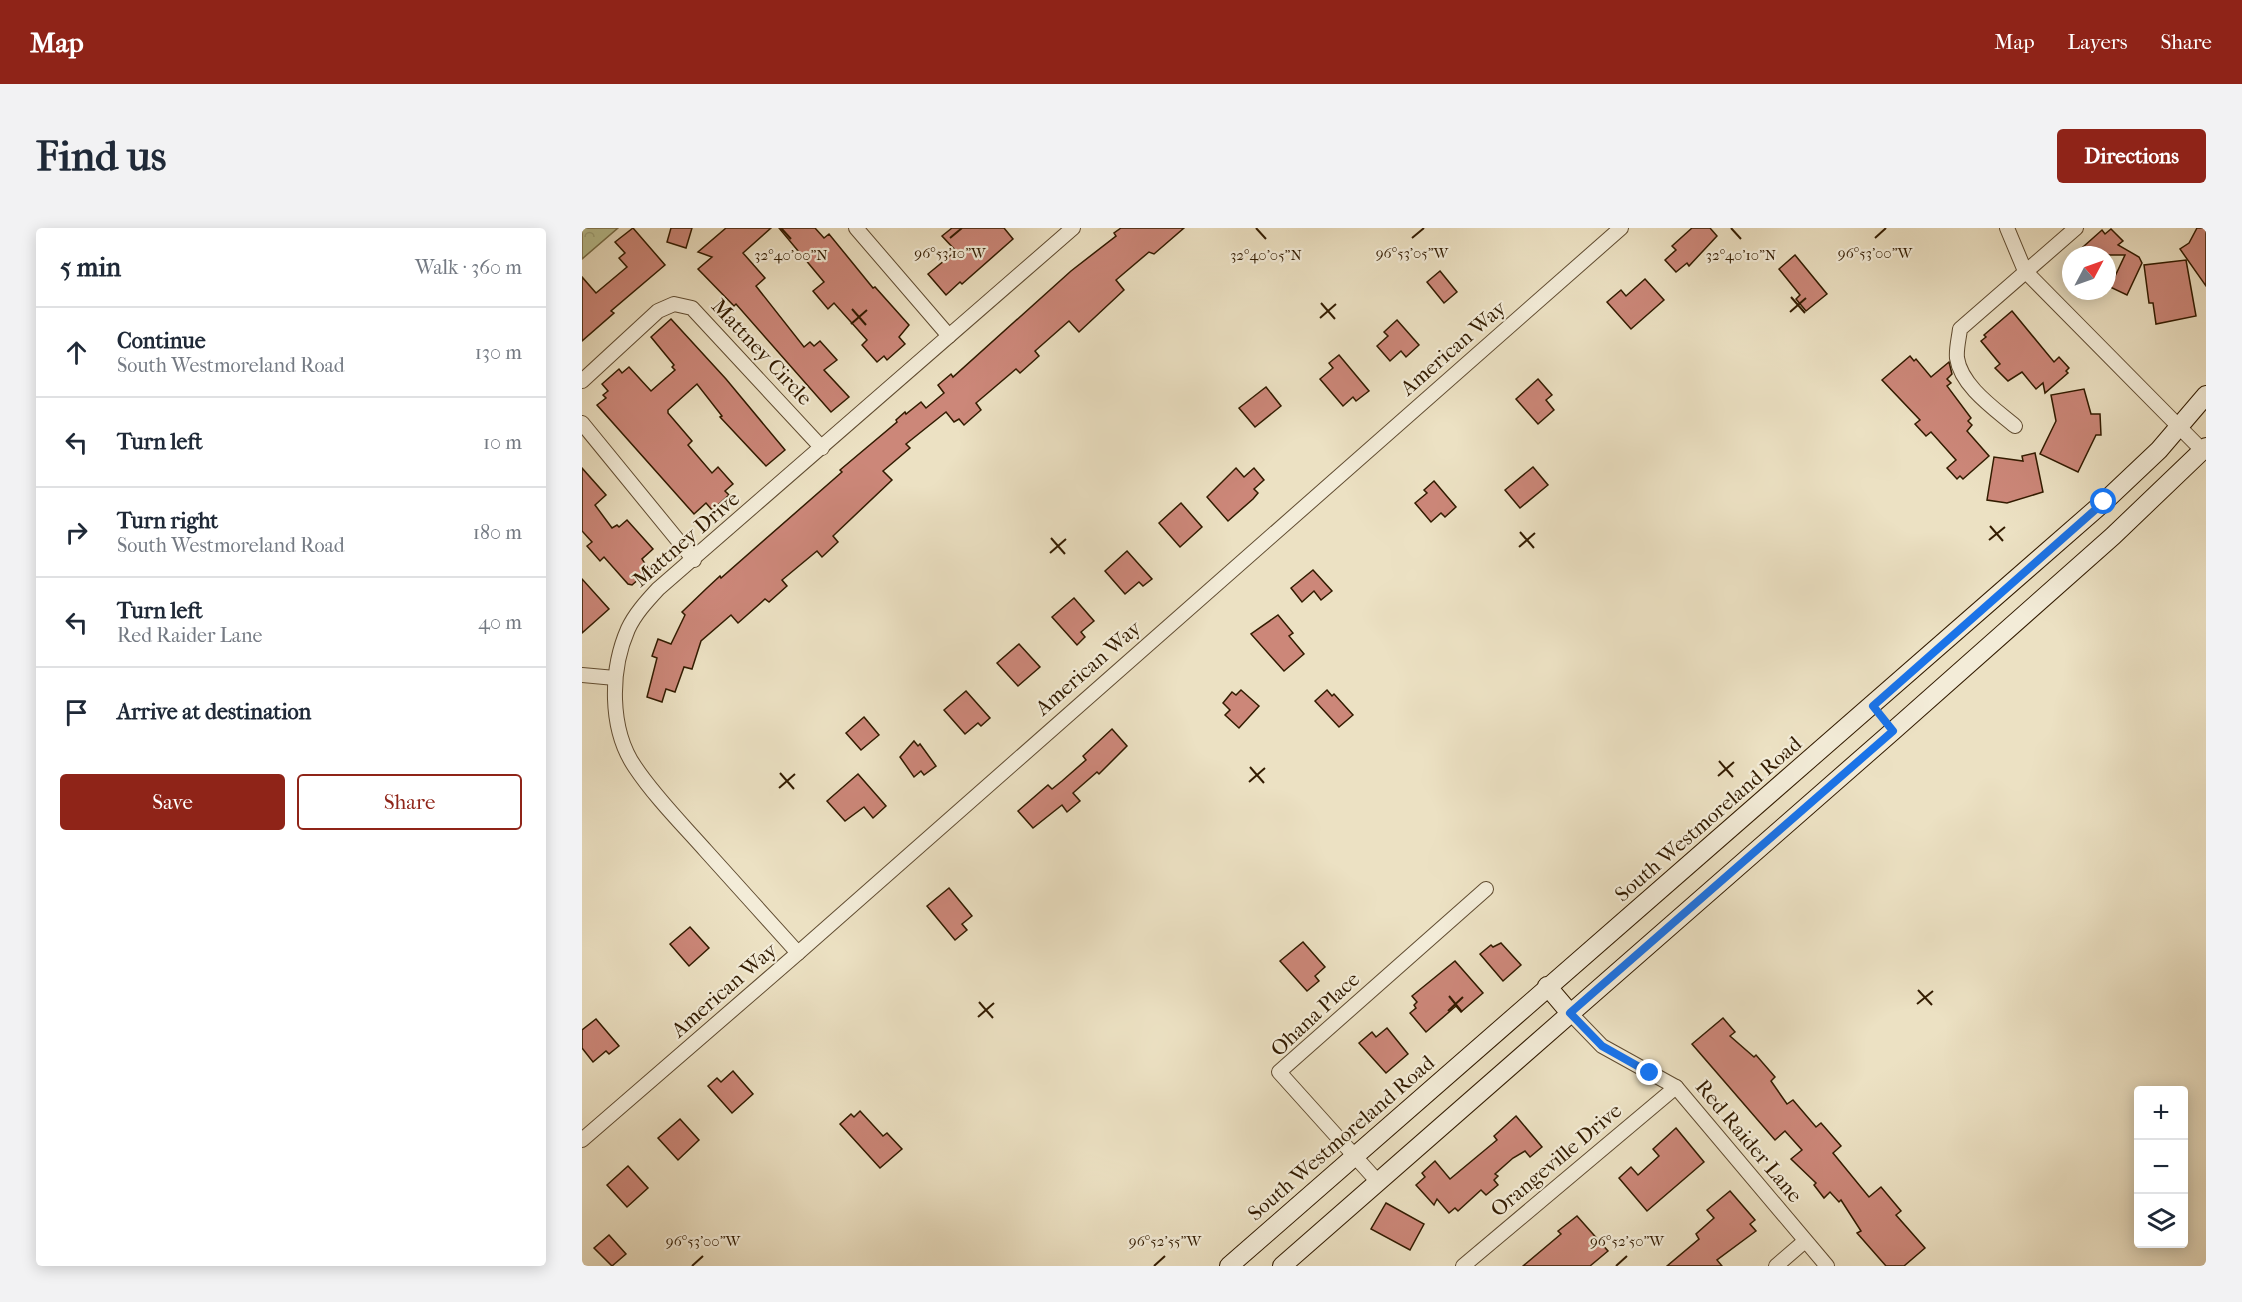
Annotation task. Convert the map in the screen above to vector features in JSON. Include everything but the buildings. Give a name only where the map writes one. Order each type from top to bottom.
[{"type":"main road","name":"South Westmoreland Road","points":[[1229,1266],[2104,502],[2159,450],[2206,395]]},
{"type":"main road","points":[[1282,1266],[2113,536],[2204,448]]},
{"type":"main road","points":[[1873,706],[1893,731]]},
{"type":"main road","points":[[1547,986],[1570,1013]]},
{"type":"street","points":[[856,228],[949,336]]},
{"type":"street","name":"Mattney Drive","points":[[798,953],[681,822],[634,765],[622,736],[615,706],[615,678],[620,652],[628,629],[640,608],[658,589],[1073,228]]},
{"type":"street","name":"American Way","points":[[582,1140],[798,953],[1622,228]]},
{"type":"street","points":[[2007,228],[2025,271],[2204,448]]},
{"type":"street","points":[[2014,426],[1979,394],[1963,374],[1957,358],[1960,329],[2076,228]]},
{"type":"street","name":"Mattney Circle","points":[[582,381],[658,311],[674,304],[693,308],[822,448]]},
{"type":"street","points":[[582,423],[694,560]]},
{"type":"street","points":[[582,675],[615,678]]},
{"type":"street","name":"Ohana Place","points":[[1378,1182],[1279,1072],[1486,890]]},
{"type":"street","name":"Red Raider Lane","points":[[1570,1013],[1602,1046],[1676,1087],[1827,1266]]},
{"type":"street","name":"Orangeville Drive","points":[[1463,1266],[1676,1087]]},
{"type":"street","points":[[1776,1266],[1805,1241]]},
{"type":"green space","points":[[582,228],[618,228],[582,259]]},
{"type":"route","points":[[1650,1073],[1602,1046],[1570,1013],[1893,731],[1873,706],[2104,502]]}]
